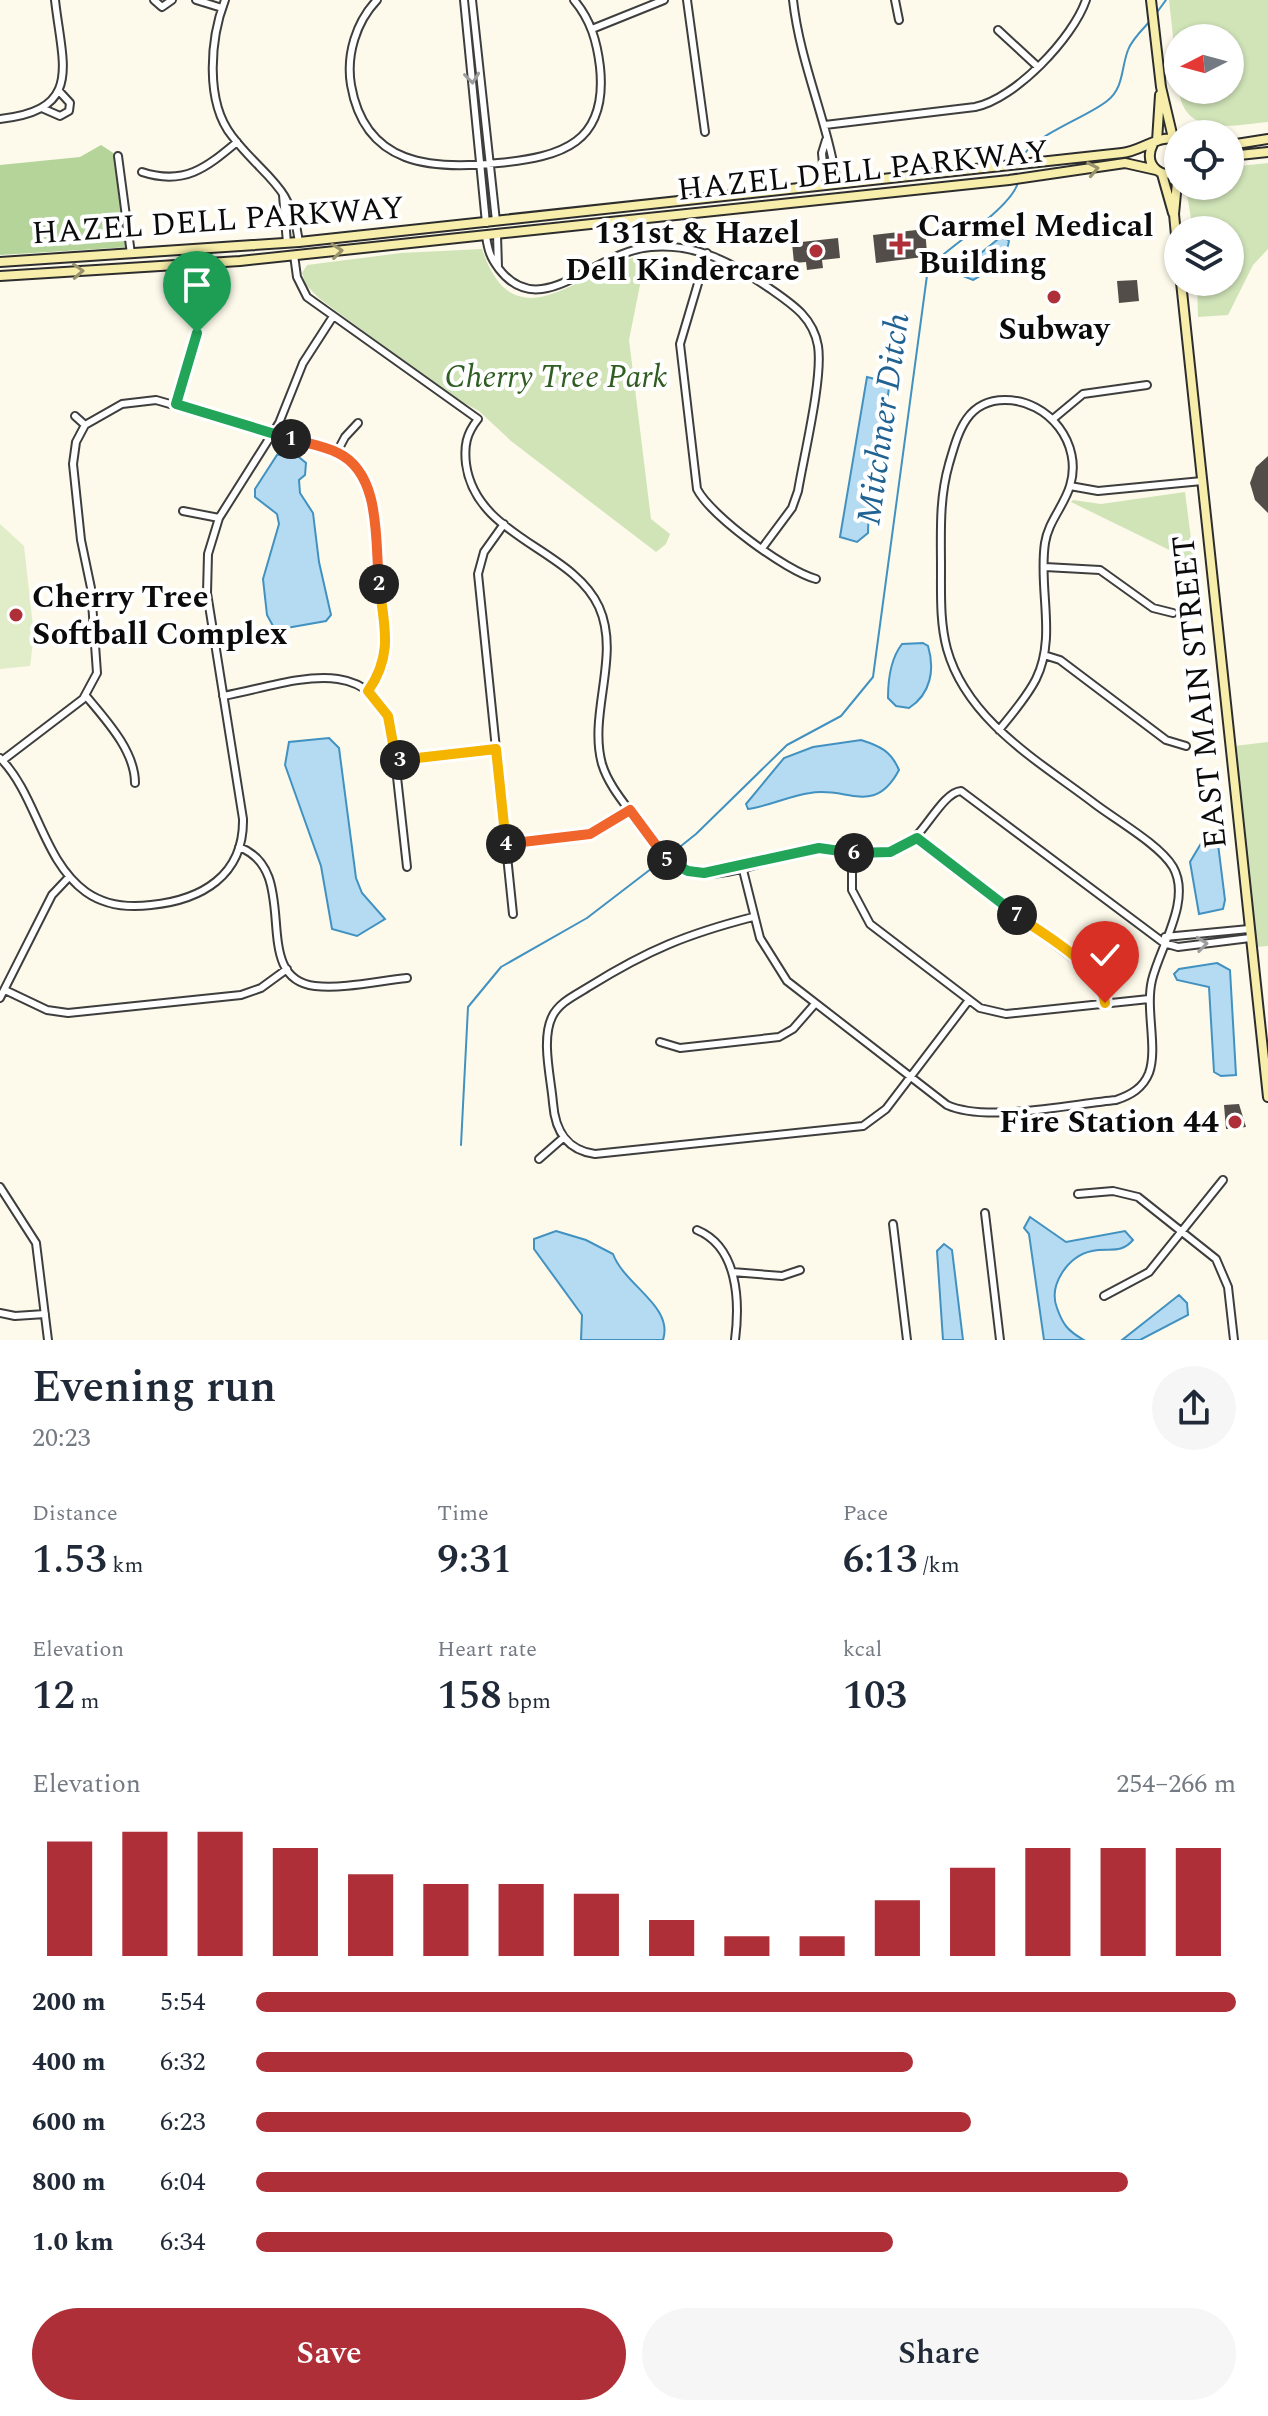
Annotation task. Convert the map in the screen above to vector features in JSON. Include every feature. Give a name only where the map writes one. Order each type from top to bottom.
[{"type":"main road","points":[[1151,0],[1161,87],[1171,120]]},
{"type":"main road","points":[[1161,87],[1155,142],[1150,156],[1174,214]]},
{"type":"main road","points":[[1244,143],[1268,139]]},
{"type":"main road","name":"HAZEL DELL PARKWAY","points":[[0,262],[287,243],[486,223],[1133,152],[1164,141]]},
{"type":"main road","points":[[1244,155],[1268,152]]},
{"type":"main road","name":"HAZEL DELL PARKWAY","points":[[0,276],[294,255],[497,235],[1030,178],[1121,164],[1164,172]]},
{"type":"main road","points":[[1174,214],[1175,200]]},
{"type":"main road","name":"EAST MAIN STREET","points":[[1182,296],[1268,1097]]},
{"type":"street","points":[[0,119],[26,116],[44,109],[59,91],[63,75],[55,0]]},
{"type":"street","points":[[154,0],[162,7],[172,0]]},
{"type":"street","points":[[196,0],[222,8]]},
{"type":"street","points":[[225,0],[215,48],[216,95],[223,122],[295,213],[299,242]]},
{"type":"street","points":[[377,0],[359,27],[350,56],[351,85],[363,119],[387,147],[413,161],[444,168],[553,156],[573,145],[588,129],[601,91],[592,29],[574,0]]},
{"type":"street","points":[[464,0],[485,165],[496,221]]},
{"type":"street","points":[[472,0],[485,165],[486,223]]},
{"type":"street","points":[[592,29],[664,0]]},
{"type":"street","points":[[687,0],[705,132]]},
{"type":"street","points":[[793,0],[799,44],[825,125],[826,140],[822,153],[825,186]]},
{"type":"street","points":[[895,0],[899,20]]},
{"type":"street","points":[[825,125],[986,105],[1011,92],[1037,66],[1075,24],[1086,0]]},
{"type":"street","points":[[998,30],[1037,66]]},
{"type":"street","points":[[44,109],[60,116],[69,111],[70,103],[59,91]]},
{"type":"street","points":[[826,140],[833,151],[837,184]]},
{"type":"street","points":[[142,172],[158,176],[201,171],[237,142]]},
{"type":"street","points":[[118,156],[131,254]]},
{"type":"street","points":[[283,195],[287,243]]},
{"type":"street","points":[[497,235],[498,267]]},
{"type":"street","points":[[486,236],[491,260],[514,285],[537,291],[554,288],[603,260],[637,249],[669,246],[707,253],[739,268],[799,309],[812,326],[818,345],[796,500],[763,547]]},
{"type":"street","points":[[707,253],[681,335],[694,478],[707,503],[797,572],[816,579]]},
{"type":"street","points":[[294,255],[300,287],[332,318],[410,368],[478,419],[466,437],[469,477],[486,509],[581,583],[599,606],[606,642],[599,737],[601,758],[611,785],[655,848],[678,867],[704,873],[819,848],[890,852],[917,838],[957,791],[970,795],[1163,940],[1178,947],[1250,934]]},
{"type":"street","points":[[332,318],[303,363],[273,433],[219,518],[208,554],[206,583],[243,813],[239,847],[218,882],[200,894],[179,902],[136,907],[112,904],[91,895],[69,877],[1,759],[86,696],[95,680],[98,656],[73,464],[76,442],[85,425],[102,412],[133,401],[176,404],[273,433],[337,452],[350,461],[364,478],[371,502],[386,645],[383,668],[368,691]]},
{"type":"street","points":[[176,404],[197,333]]},
{"type":"street","points":[[1053,419],[1083,394],[1147,385]]},
{"type":"street","points":[[742,866],[753,917],[778,970],[814,1005],[947,1105],[970,1113],[1125,1097],[1139,1088],[1151,1062],[1149,999],[1163,940],[1179,896],[1177,876],[1170,862],[999,730],[968,695],[946,647],[941,607],[941,498],[961,426],[973,410],[990,402],[1015,400],[1031,405],[1053,419],[1068,441],[1072,464],[1070,486],[1047,534],[1044,655],[1031,687],[999,730]]},
{"type":"street","points":[[75,416],[85,425]]},
{"type":"street","points":[[337,452],[358,423]]},
{"type":"street","points":[[1070,486],[1098,491],[1202,481]]},
{"type":"street","points":[[183,511],[219,518]]},
{"type":"street","points":[[504,524],[484,552],[478,567],[513,914]]},
{"type":"street","points":[[1045,567],[1100,570],[1153,608],[1173,613]]},
{"type":"street","points":[[1044,655],[1060,660],[1166,740],[1186,746]]},
{"type":"street","points":[[223,696],[327,676],[343,678],[368,691],[388,716],[396,760],[407,867]]},
{"type":"street","points":[[86,696],[101,713],[133,765],[135,783]]},
{"type":"street","points":[[396,760],[496,749]]},
{"type":"street","points":[[506,844],[590,834],[630,810]]},
{"type":"street","points":[[917,838],[1092,973],[1103,990],[1105,1003]]},
{"type":"street","points":[[239,847],[257,856],[269,873],[279,949],[287,969],[299,980],[318,986],[407,978]]},
{"type":"street","points":[[852,852],[852,890],[870,924],[980,1008],[1006,1014],[1149,999]]},
{"type":"street","points":[[0,998],[48,902],[69,877]]},
{"type":"street","points":[[753,917],[671,940],[635,958],[560,1006],[552,1017],[548,1038],[554,1118],[563,1138],[580,1151],[595,1154],[854,1128],[879,1117],[969,1000]]},
{"type":"street","points":[[5,990],[47,1010],[68,1013],[241,995],[261,988],[287,969]]},
{"type":"street","points":[[660,1042],[680,1048],[779,1037],[793,1029],[814,1005]]},
{"type":"street","points":[[539,1159],[563,1138]]},
{"type":"street","points":[[1104,1296],[1149,1272],[1223,1180]]},
{"type":"street","points":[[0,1187],[35,1239],[48,1340]]},
{"type":"street","points":[[1078,1194],[1113,1191],[1132,1194],[1216,1259],[1224,1272],[1234,1340]]},
{"type":"street","points":[[985,1213],[1000,1340]]},
{"type":"street","points":[[893,1224],[907,1340]]},
{"type":"street","points":[[697,1230],[719,1244],[732,1272],[736,1300],[735,1340]]},
{"type":"street","points":[[732,1272],[782,1276],[800,1270]]},
{"type":"street","points":[[0,1313],[15,1316],[45,1314]]},
{"type":"green space","points":[[1169,0],[1268,0],[1268,122],[1244,124],[1244,120],[1197,120],[1190,116],[1183,104],[1244,104],[1244,24],[1172,24]]},
{"type":"green space","points":[[101,145],[118,156],[130,247],[0,255],[0,165],[80,157]]},
{"type":"green space","points":[[1268,163],[1268,249],[1253,265],[1244,283],[1244,216],[1191,216],[1188,200],[1244,200],[1244,166]]},
{"type":"green space","name":"Cherry Tree Park","points":[[482,249],[496,279],[513,294],[533,298],[554,293],[623,261],[646,255],[629,340],[651,519],[670,534],[666,544],[656,552],[511,441],[479,411],[451,396],[320,299],[306,285],[302,273],[307,265],[401,253]]},
{"type":"green space","points":[[1197,296],[1238,296],[1228,315],[1198,317]]},
{"type":"green space","points":[[1185,492],[1194,562],[1071,502],[1101,504]]},
{"type":"green space","name":"Cherry Tree Softball Complex","points":[[0,524],[24,546],[34,635],[30,666],[0,669]]},
{"type":"green space","points":[[1268,742],[1268,946],[1256,947],[1234,746]]},
{"type":"water","points":[[1003,235],[1009,241],[996,264],[973,280],[963,276],[976,257]]},
{"type":"water","points":[[867,377],[883,381],[889,388],[870,466],[868,533],[857,542],[840,537]]},
{"type":"water","points":[[294,453],[306,463],[305,475],[299,480],[300,493],[313,513],[319,562],[331,615],[326,621],[281,629],[273,626],[267,615],[263,579],[279,524],[277,514],[255,497],[255,489],[277,455]]},
{"type":"water","points":[[923,643],[928,646],[931,663],[927,688],[909,708],[896,706],[888,698],[895,656],[902,644]]},
{"type":"water","points":[[329,738],[339,748],[356,878],[362,893],[385,919],[357,936],[332,929],[321,866],[285,765],[289,742]]},
{"type":"water","points":[[861,740],[884,750],[899,770],[880,792],[870,796],[810,793],[748,809],[746,804],[784,758],[813,747]]},
{"type":"water","points":[[1206,835],[1217,836],[1225,900],[1223,909],[1199,914],[1190,862]]},
{"type":"water","points":[[1217,963],[1230,970],[1236,1075],[1221,1076],[1214,1072],[1209,987],[1177,980],[1174,974],[1179,969]]},
{"type":"water","points":[[1030,1217],[1066,1242],[1125,1231],[1133,1240],[1119,1249],[1083,1254],[1068,1265],[1058,1281],[1055,1299],[1059,1314],[1067,1327],[1084,1340],[1044,1340],[1029,1234],[1024,1228]]},
{"type":"water","points":[[556,1231],[586,1240],[613,1254],[627,1276],[662,1317],[665,1328],[663,1340],[581,1340],[582,1315],[534,1249],[534,1239]]},
{"type":"water","points":[[944,1244],[952,1250],[963,1340],[943,1340],[937,1251]]},
{"type":"water","points":[[1179,1295],[1187,1303],[1188,1315],[1140,1340],[1122,1340]]},
{"type":"building","name":"Carmel Medical Building","points":[[925,229],[927,253],[923,257],[876,263],[873,235]]},
{"type":"building","name":"131st & Hazel Dell Kindercare","points":[[838,238],[840,258],[822,260],[823,268],[807,270],[806,262],[794,263],[792,243]]},
{"type":"building","points":[[1137,280],[1139,301],[1119,303],[1117,281]]},
{"type":"building","points":[[1268,456],[1268,513],[1255,500],[1250,483],[1256,467]]},
{"type":"building","points":[[1239,1104],[1246,1127],[1226,1129],[1224,1105]]},
{"type":"waterway","name":"Mitchner Ditch","points":[[1155,15],[1166,0]]},
{"type":"waterway","name":"Mitchner Ditch","points":[[1022,160],[1034,144],[1112,96],[1119,84],[1130,46],[1151,20]]},
{"type":"waterway","name":"Mitchner Ditch","points":[[671,854],[696,834],[787,745],[841,716],[873,677],[928,268],[992,215],[1018,182]]},
{"type":"waterway","name":"Mitchner Ditch","points":[[461,1145],[468,1007],[501,967],[587,918],[660,862]]},
{"type":"place","name":"Carmel Medical Building","points":[[900,244]]},
{"type":"place","name":"131st & Hazel Dell Kindercare","points":[[816,251]]},
{"type":"place","name":"Subway","points":[[1054,297]]},
{"type":"place","name":"Cherry Tree Softball Complex","points":[[16,615]]},
{"type":"place","name":"Fire Station 44","points":[[1235,1122]]},
{"type":"route","points":[[197,333],[176,404],[337,452],[350,461],[364,478],[371,502],[386,645],[383,668],[368,691],[381,703],[388,716],[396,760],[496,749],[506,844],[590,834],[630,810],[666,859],[696,873],[722,871],[819,848],[879,855],[897,851],[917,838],[1097,977],[1105,1003]]}]
